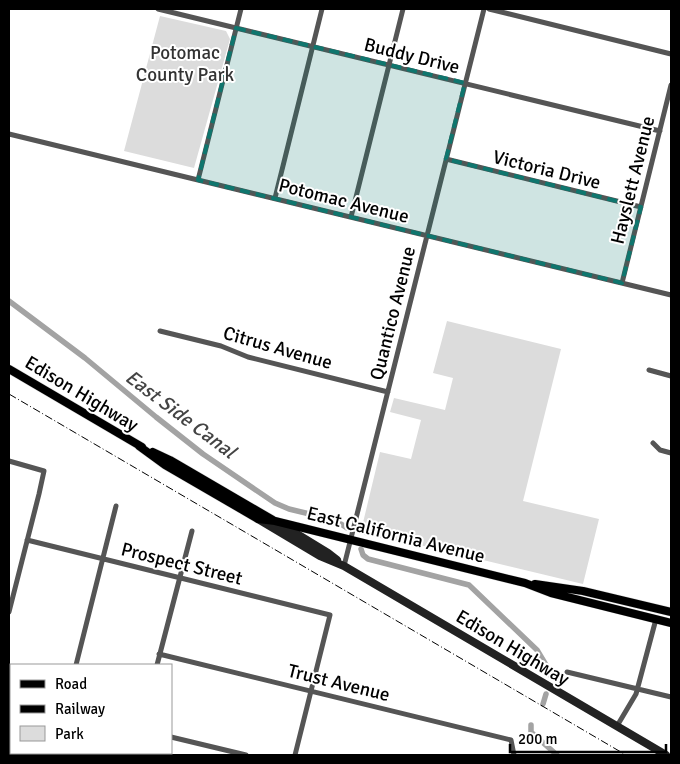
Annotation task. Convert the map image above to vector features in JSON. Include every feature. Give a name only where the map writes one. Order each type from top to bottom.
[{"type":"main road","name":"Edison Highway","points":[[9,369],[139,446],[165,465],[258,520],[320,556],[344,566],[666,755]]},
{"type":"main road","name":"Edison Highway","points":[[139,446],[170,460],[275,521],[328,553],[344,566]]},
{"type":"main road","name":"East California Avenue","points":[[258,520],[275,521],[351,539],[525,583],[551,593],[671,623]]},
{"type":"main road","name":"East California Avenue","points":[[525,583],[554,585],[671,612]]},
{"type":"main road","points":[[656,619],[660,616],[671,618]]},
{"type":"street","name":"Buddy Drive","points":[[160,9],[660,131]]},
{"type":"street","points":[[198,180],[241,9]]},
{"type":"street","points":[[274,198],[322,9]]},
{"type":"street","points":[[351,217],[403,9]]},
{"type":"street","name":"Quantico Avenue","points":[[344,566],[484,9]]},
{"type":"street","points":[[489,9],[671,54]]},
{"type":"street","name":"Hayslett Avenue","points":[[622,283],[671,85]]},
{"type":"street","name":"Potomac Avenue","points":[[9,134],[671,295]]},
{"type":"street","name":"Victoria Drive","points":[[446,159],[641,207]]},
{"type":"street","name":"Citrus Avenue","points":[[160,331],[221,346],[250,358],[388,392]]},
{"type":"street","points":[[649,370],[671,376]]},
{"type":"street","points":[[653,443],[660,450],[671,453]]},
{"type":"street","points":[[9,462],[44,471],[9,612]]},
{"type":"street","points":[[76,664],[116,506]]},
{"type":"street","points":[[156,664],[192,531]]},
{"type":"street","name":"Prospect Street","points":[[28,540],[330,615],[311,691]]},
{"type":"street","points":[[617,726],[636,694],[656,619]]},
{"type":"street","name":"Trust Avenue","points":[[160,654],[511,740],[514,755]]},
{"type":"street","points":[[567,672],[671,698]]},
{"type":"street","points":[[295,755],[311,691]]},
{"type":"street","points":[[172,737],[246,755]]},
{"type":"highlighted area","points":[[236,28],[465,83],[446,159],[641,207],[622,283],[198,180]]},
{"type":"green space","name":"Potomac County Park","points":[[160,16],[226,31],[230,39],[194,168],[124,151]]},
{"type":"green space","points":[[447,321],[561,349],[523,501],[599,519],[583,584],[429,547],[364,535],[361,531],[380,452],[411,459],[421,420],[390,412],[394,398],[445,410],[453,378],[433,373]]},
{"type":"waterway","name":"East Side Canal","points":[[9,301],[85,358],[203,454],[275,503],[289,509],[335,520],[347,528]]},
{"type":"waterway","name":"East Side Canal","points":[[361,549],[363,555],[368,559],[469,585],[537,650],[550,675]]},
{"type":"waterway","name":"East Side Canal","points":[[543,704],[546,694]]},
{"type":"waterway","name":"East Side Canal","points":[[531,725],[531,732],[557,755]]},
{"type":"railway","points":[[9,394],[626,755]]}]
